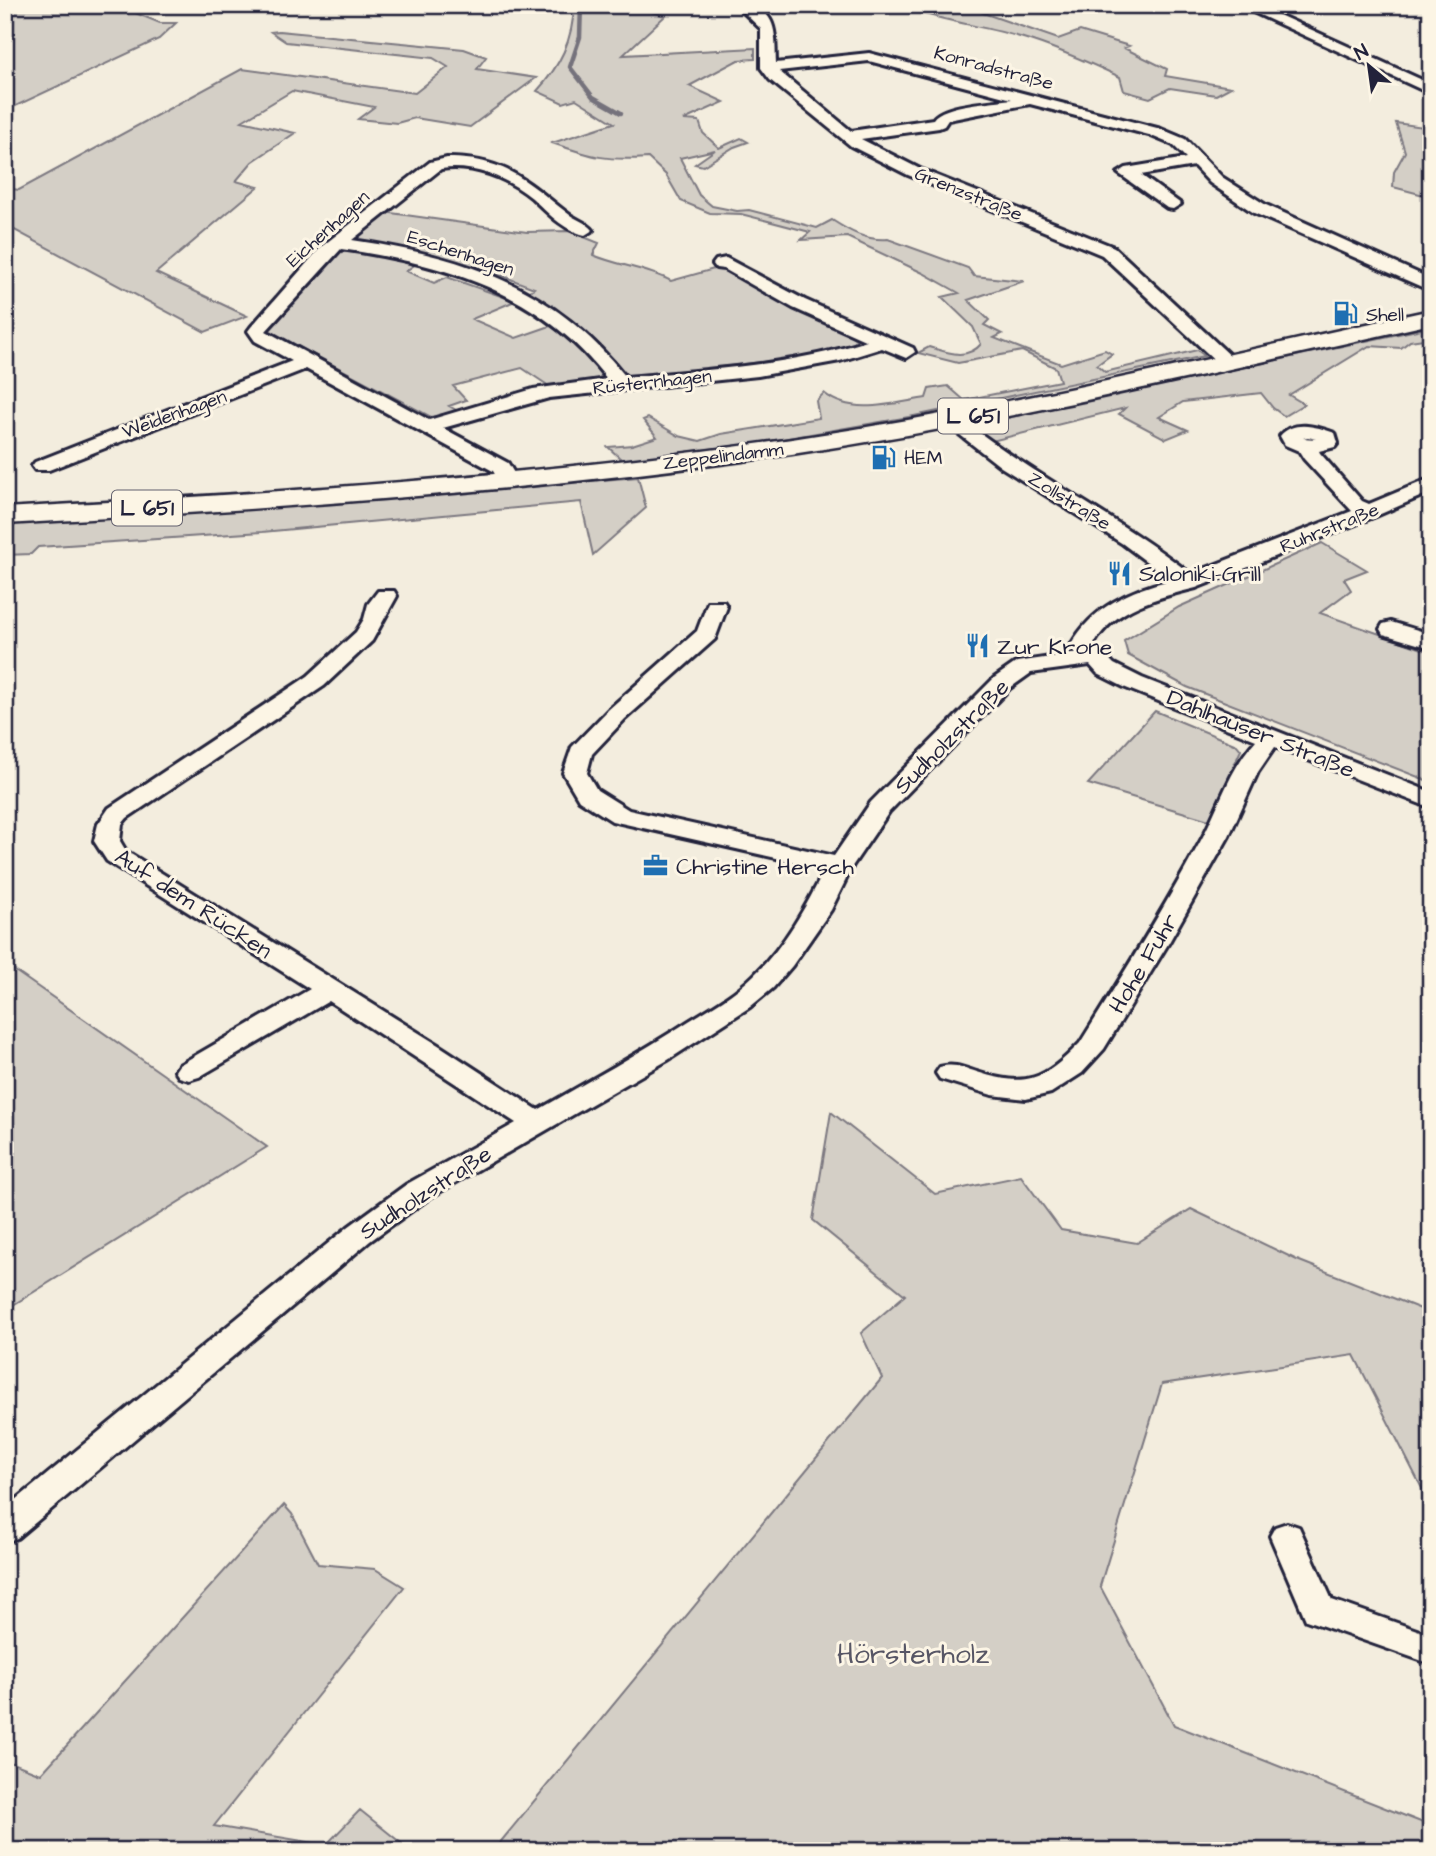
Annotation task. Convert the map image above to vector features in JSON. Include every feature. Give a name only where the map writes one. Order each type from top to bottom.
[{"type":"main road","name":"Zeppelindamm","points":[[5,516],[289,499],[508,480],[790,447],[951,420],[1431,317]]},
{"type":"street","points":[[743,5],[765,22],[771,33],[766,59],[768,68]]},
{"type":"street","points":[[1245,5],[1431,90]]},
{"type":"street","name":"Konradstraße","points":[[768,68],[869,57],[1167,137],[1179,142],[1216,180],[1260,209],[1431,286]]},
{"type":"street","name":"Grenzstraße","points":[[768,68],[800,99],[847,136],[915,172],[1108,251],[1128,266],[1228,362]]},
{"type":"street","points":[[847,136],[939,123],[942,117],[960,111],[1037,100]]},
{"type":"street","points":[[1173,204],[1126,173],[1198,161]]},
{"type":"street","name":"Eichenhagen","points":[[306,362],[257,333],[270,313],[337,243],[436,165],[451,163],[505,175],[531,190],[560,218],[585,230]]},
{"type":"street","name":"Eschenhagen","points":[[337,243],[405,254],[449,266],[529,299],[571,325],[592,345],[621,384]]},
{"type":"street","points":[[722,264],[726,263],[799,304],[880,343],[906,352]]},
{"type":"street","name":"Rüsternhagen","points":[[426,426],[523,398],[807,362],[852,353],[880,343]]},
{"type":"street","points":[[306,362],[501,467],[508,480]]},
{"type":"street","name":"Weidenhagen","points":[[42,466],[135,426],[185,411],[306,362]]},
{"type":"street","name":"Zollstraße","points":[[951,420],[984,446],[1149,550],[1188,583]]},
{"type":"street","points":[[1308,447],[1311,455],[1355,505],[1369,512]]},
{"type":"street","name":"Ruhrstraße","points":[[1095,658],[1082,645],[1085,637],[1100,620],[1165,587],[1188,583],[1369,512],[1431,484]]},
{"type":"street","name":"Auf dem Rücken","points":[[386,596],[379,604],[364,636],[334,666],[232,740],[118,813],[107,834],[109,846],[116,856],[430,1052],[535,1122]]},
{"type":"street","points":[[716,607],[707,634],[617,714],[580,752],[575,773],[580,784],[589,795],[621,816],[840,865]]},
{"type":"street","points":[[1391,629],[1431,641]]},
{"type":"street","name":"Dahlhauser Straße","points":[[1095,658],[1106,669],[1135,683],[1431,801]]},
{"type":"street","name":"Sudholzstraße","points":[[5,1529],[359,1234],[418,1191],[658,1054],[740,1001],[763,982],[783,960],[818,910],[840,865],[880,807],[1002,683],[1025,667],[1095,658]]},
{"type":"street","name":"Hohe Fuhr","points":[[950,1073],[1002,1089],[1025,1090],[1044,1087],[1063,1079],[1076,1066],[1090,1049],[1180,902],[1219,831],[1256,751],[1270,738]]},
{"type":"street","points":[[189,1072],[328,990]]},
{"type":"street","points":[[1287,1536],[1319,1610],[1431,1650]]},
{"type":"green space","points":[[5,5],[116,5],[160,23],[176,23],[159,39],[5,111]]},
{"type":"green space","points":[[574,5],[628,5],[665,16],[623,55],[755,48],[755,59],[738,60],[689,86],[724,102],[684,120],[699,121],[703,133],[719,148],[741,138],[748,142],[734,147],[703,166],[695,164],[715,150],[680,158],[699,195],[712,206],[737,211],[749,210],[817,228],[832,220],[858,234],[888,239],[968,268],[974,276],[1024,281],[968,300],[989,320],[984,325],[1002,334],[994,338],[1061,364],[1105,350],[1112,354],[1097,365],[1105,372],[1197,350],[1205,356],[909,417],[765,442],[622,460],[608,447],[632,445],[657,437],[643,420],[648,418],[679,436],[700,441],[721,434],[819,418],[816,401],[824,393],[847,404],[873,406],[926,398],[929,389],[948,386],[964,400],[1060,381],[1056,368],[1022,351],[958,363],[918,353],[929,347],[963,354],[981,344],[973,327],[942,297],[959,293],[847,237],[801,240],[810,232],[741,214],[710,213],[681,201],[666,175],[648,158],[599,157],[552,143],[614,123],[576,99],[563,103],[537,91],[564,52],[571,30]]},
{"type":"green space","points":[[899,5],[996,5],[1000,7],[983,13],[1058,39],[1080,31],[1129,46],[1124,48],[1167,69],[1165,76],[1231,87],[1216,95],[1170,88],[1150,98],[1124,91],[1120,77],[1045,45]]},
{"type":"green space","points":[[271,32],[464,49],[486,57],[477,69],[536,78],[470,127],[415,118],[397,123],[358,119],[374,107],[292,91],[242,121],[295,133],[252,162],[236,181],[258,187],[156,273],[247,316],[205,332],[5,225],[5,188],[19,190],[242,69],[415,93],[448,67],[433,58],[286,42]]},
{"type":"green space","points":[[1396,123],[1431,128],[1431,197],[1393,187],[1394,172],[1405,152]]},
{"type":"green space","points":[[384,212],[527,232],[569,231],[599,243],[593,255],[671,281],[721,267],[857,340],[851,347],[819,355],[630,378],[619,371],[596,341],[580,326],[526,293],[534,288],[474,265],[463,268],[418,254],[350,239]]},
{"type":"green space","points":[[363,250],[403,259],[413,266],[406,271],[434,283],[447,277],[515,301],[472,319],[516,338],[556,324],[574,340],[601,375],[599,380],[552,388],[522,368],[453,386],[466,400],[449,406],[458,411],[431,417],[269,331],[341,252]]},
{"type":"green space","points":[[1431,327],[1431,338],[1410,341],[1401,348],[1369,346],[1289,395],[1304,404],[1284,416],[1273,408],[1261,393],[1183,402],[1159,417],[1188,430],[1166,439],[1119,414],[1125,408],[992,441],[974,428],[993,421]]},
{"type":"green space","points":[[638,477],[646,508],[593,555],[581,502],[262,532],[38,547],[31,554],[5,555],[5,524],[265,508]]},
{"type":"green space","points":[[1322,543],[1367,570],[1344,579],[1351,590],[1320,613],[1431,652],[1431,782],[1187,687],[1128,655],[1124,641],[1179,607]]},
{"type":"green space","points":[[1155,711],[1237,745],[1241,750],[1209,820],[1088,784]]},
{"type":"green space","points":[[5,964],[267,1147],[5,1310]]},
{"type":"green space","name":"Hörsterholz","points":[[831,1112],[935,1194],[1021,1176],[1061,1230],[1137,1243],[1191,1209],[1297,1260],[1431,1313],[1431,1506],[1354,1355],[1162,1384],[1100,1586],[1174,1725],[1431,1826],[1431,1851],[493,1851],[882,1378],[861,1333],[905,1295],[813,1220]]},
{"type":"green space","points":[[284,1505],[292,1514],[318,1564],[375,1569],[404,1587],[214,1826],[326,1845],[360,1810],[411,1851],[5,1851],[5,1760],[41,1774]]},
{"type":"waterway","points":[[581,5],[580,37],[570,67],[593,97],[621,113]]},
{"type":"place","name":"Shell","points":[[1346,314]]},
{"type":"place","name":"HEM","points":[[884,457]]},
{"type":"place","name":"Saloniki-Grill","points":[[1119,573]]},
{"type":"place","name":"Zur Krone","points":[[977,646]]},
{"type":"place","name":"Christine Hersch","points":[[656,866]]}]
